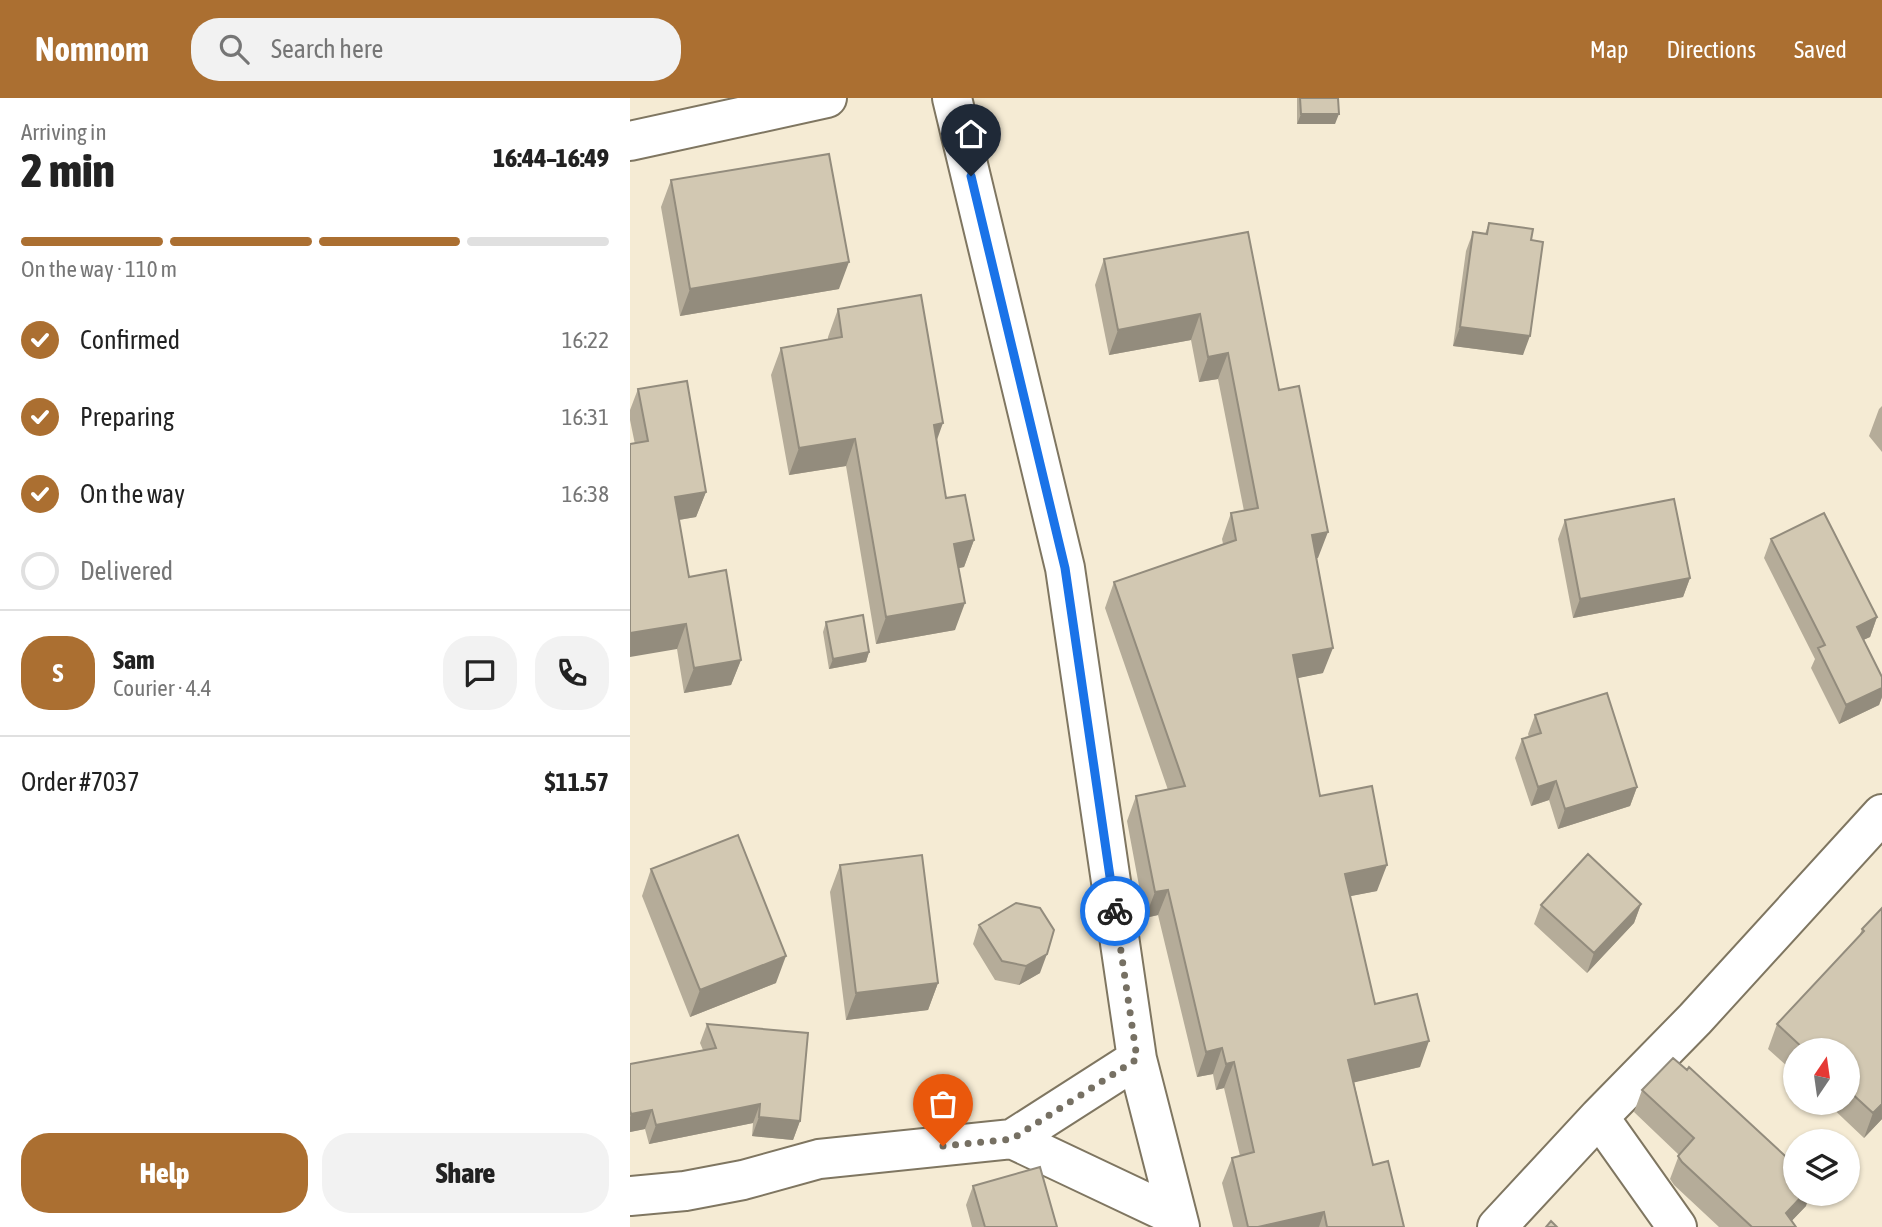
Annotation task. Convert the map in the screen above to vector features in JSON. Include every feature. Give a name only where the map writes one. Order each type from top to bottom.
[{"type":"street","points":[[630,141],[827,98]]},
{"type":"street","points":[[952,98],[1065,568],[1137,1059],[1179,1222]]},
{"type":"street","points":[[1497,1227],[1695,1019],[1882,814]]},
{"type":"street","points":[[630,1196],[685,1191],[731,1182],[819,1159],[1012,1139],[1137,1059]]},
{"type":"street","points":[[1599,1117],[1677,1227]]},
{"type":"street","points":[[1012,1139],[1179,1222]]},
{"type":"building","points":[[1300,98],[1338,98],[1339,114],[1301,114]]},
{"type":"building","points":[[829,154],[849,262],[690,289],[671,180]]},
{"type":"building","points":[[1489,223],[1533,229],[1531,240],[1543,242],[1530,336],[1460,327],[1473,232],[1487,234]]},
{"type":"building","points":[[1248,232],[1279,390],[1299,386],[1328,532],[1312,535],[1333,648],[1293,655],[1320,796],[1372,786],[1387,865],[1345,874],[1375,1004],[1417,994],[1429,1041],[1348,1060],[1373,1165],[1388,1161],[1404,1227],[1327,1227],[1324,1212],[1248,1227],[1232,1158],[1254,1152],[1234,1062],[1226,1064],[1222,1048],[1206,1052],[1168,890],[1155,892],[1136,796],[1185,786],[1114,582],[1236,540],[1231,513],[1258,508],[1228,353],[1208,357],[1200,314],[1118,330],[1104,259]]},
{"type":"building","points":[[921,295],[943,423],[934,425],[946,498],[965,495],[974,540],[954,544],[965,603],[886,617],[855,439],[799,448],[781,348],[842,337],[838,309]]},
{"type":"building","points":[[687,381],[706,492],[675,497],[689,577],[726,570],[741,660],[694,668],[686,624],[630,633],[630,444],[648,441],[638,389]]},
{"type":"building","points":[[1674,499],[1690,578],[1580,599],[1565,520]]},
{"type":"building","points":[[1824,513],[1877,617],[1857,627],[1882,677],[1882,688],[1846,705],[1818,648],[1825,645],[1771,539]]},
{"type":"building","points":[[863,615],[869,652],[833,659],[826,622]]},
{"type":"building","points":[[1607,693],[1637,787],[1565,809],[1556,781],[1538,787],[1522,739],[1541,733],[1535,715]]},
{"type":"building","points":[[738,835],[786,956],[700,990],[651,869]]},
{"type":"building","points":[[1588,854],[1641,904],[1594,953],[1541,905]]},
{"type":"building","points":[[922,855],[938,983],[856,993],[840,865]]},
{"type":"building","points":[[1016,903],[1040,908],[1054,930],[1047,954],[1026,966],[1002,961],[979,925]]},
{"type":"building","points":[[1882,908],[1882,1104],[1873,1113],[1860,1101],[1860,1038],[1792,1038],[1777,1024],[1864,931],[1862,929]]},
{"type":"building","points":[[707,1024],[808,1033],[800,1121],[759,1117],[760,1104],[656,1125],[652,1110],[631,1114],[630,1064],[716,1048]]},
{"type":"building","points":[[1673,1058],[1687,1070],[1689,1067],[1783,1154],[1783,1206],[1793,1206],[1786,1213],[1796,1227],[1752,1227],[1682,1162],[1678,1156],[1694,1138],[1642,1090]]},
{"type":"building","points":[[1040,1167],[1057,1227],[985,1227],[973,1186]]},
{"type":"building","points":[[1551,1221],[1557,1227],[1546,1227]]},
{"type":"way so far","points":[[943,1146],[1012,1139],[1137,1059],[1115,911]]},
{"type":"route","points":[[971,176],[1065,568],[1115,911]]}]
